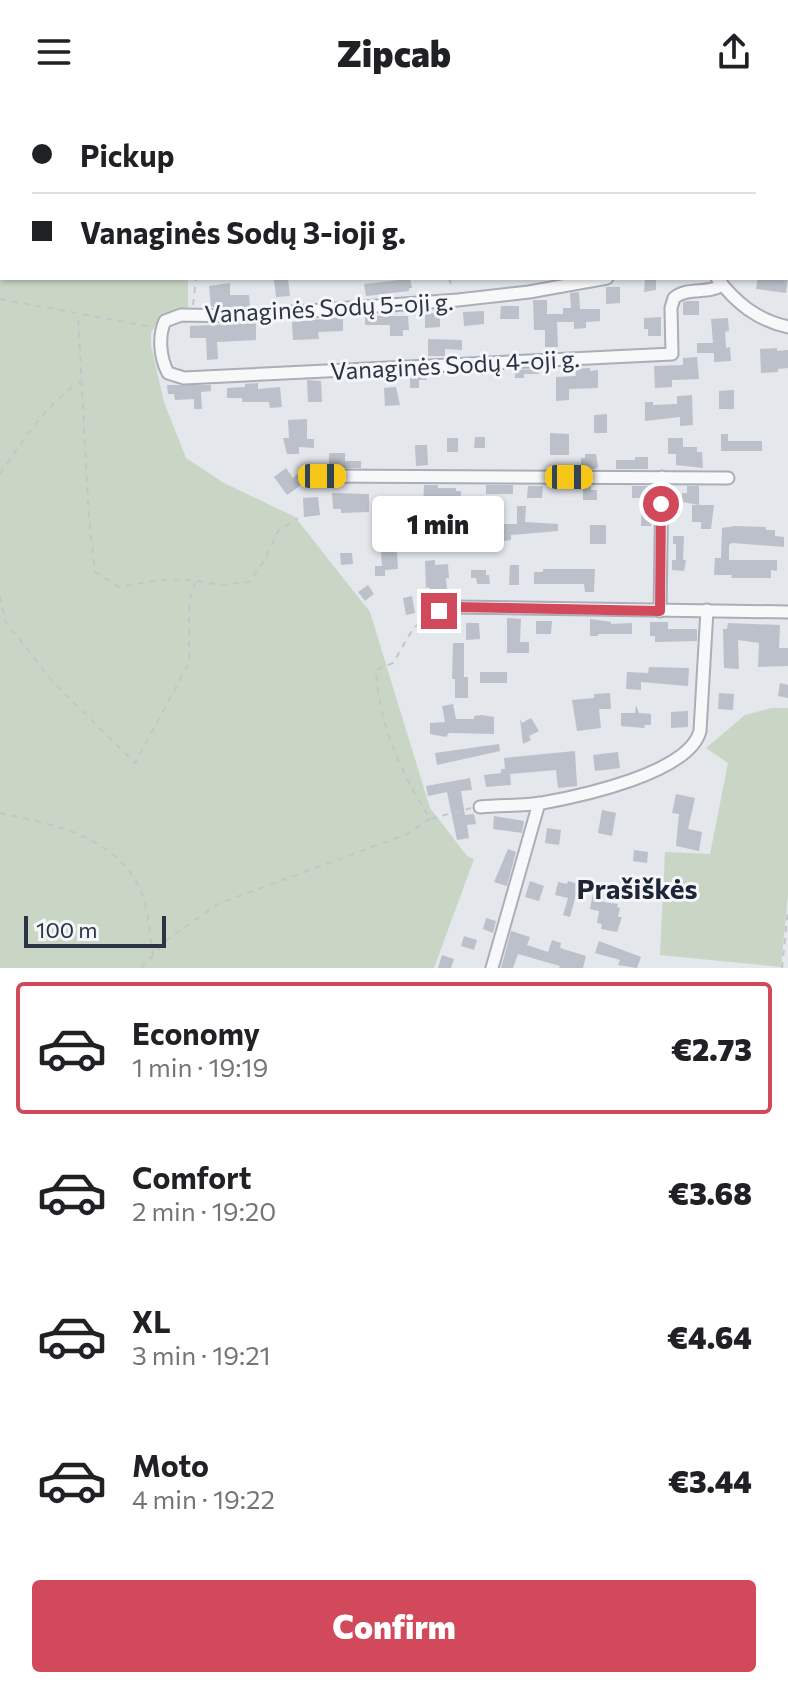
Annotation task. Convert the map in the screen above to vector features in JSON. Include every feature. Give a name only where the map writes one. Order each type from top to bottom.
[{"type":"street","name":"Vanaginės Sodų 5-oji g.","points":[[161,333],[165,321],[181,315],[242,316],[458,300],[596,280]]},
{"type":"street","points":[[720,282],[743,307],[758,317],[788,327]]},
{"type":"street","name":"Vanaginės Sodų 4-oji g.","points":[[161,333],[165,369],[172,375],[184,378],[672,354],[671,308],[674,298],[690,291],[716,289],[720,282]]},
{"type":"street","points":[[322,476],[728,478]]},
{"type":"street","points":[[660,611],[662,477]]},
{"type":"street","points":[[436,615],[455,607],[788,612]]},
{"type":"street","points":[[480,807],[539,803],[585,794],[648,775],[694,747],[700,731],[707,610]]},
{"type":"street","points":[[492,968],[539,803]]},
{"type":"path","points":[[192,314],[196,280]]},
{"type":"path","points":[[0,299],[161,333]]},
{"type":"path","points":[[78,314],[89,519],[95,572],[119,587],[152,581],[196,581],[219,585],[249,582],[264,561],[278,531],[298,518]]},
{"type":"path","points":[[0,474],[34,425],[60,395],[82,380]]},
{"type":"path","points":[[0,596],[5,621],[52,681],[135,763],[189,663],[189,601],[196,581]]},
{"type":"path","points":[[430,819],[409,784],[391,738],[377,697],[376,670],[393,663],[414,627],[436,615]]},
{"type":"path","points":[[141,968],[168,939],[218,904],[407,834],[430,819],[480,807]]},
{"type":"path","points":[[0,813],[44,822],[95,841],[123,861],[141,889],[153,956]]},
{"type":"path","points":[[782,968],[788,909]]},
{"type":"green space","points":[[0,280],[188,280],[188,307],[159,318],[151,333],[164,402],[186,458],[224,483],[295,517],[370,612],[430,808],[467,856],[474,859],[434,968],[0,968]]},
{"type":"green space","points":[[772,708],[788,708],[788,895],[781,967],[660,955],[665,852],[710,854],[728,763],[706,748],[745,715]]},
{"type":"building","points":[[274,280],[288,280],[290,296],[276,297]]},
{"type":"building","points":[[410,280],[412,288],[409,291],[366,296],[364,284]]},
{"type":"building","points":[[645,280],[656,280],[656,290],[644,292]]},
{"type":"building","points":[[758,280],[788,280],[786,293],[756,289]]},
{"type":"building","points":[[230,283],[230,295],[249,295],[250,307],[211,307],[209,286]]},
{"type":"building","points":[[606,287],[620,287],[620,303],[606,304]]},
{"type":"building","points":[[579,292],[580,309],[600,309],[600,321],[586,322],[586,328],[574,329],[574,322],[557,322],[558,347],[545,347],[545,330],[534,330],[533,300],[547,300],[547,314],[563,314],[563,308],[571,308],[570,293]]},
{"type":"building","points":[[699,301],[699,315],[683,315],[683,302]]},
{"type":"building","points":[[501,306],[519,306],[519,319],[500,319]]},
{"type":"building","points":[[484,311],[484,324],[464,326],[463,312]]},
{"type":"building","points":[[425,313],[440,313],[440,327],[425,328]]},
{"type":"building","points":[[365,316],[408,316],[409,330],[403,330],[403,336],[390,336],[390,325],[365,325]]},
{"type":"building","points":[[343,317],[343,331],[318,332],[319,339],[293,340],[292,322]]},
{"type":"building","points":[[661,317],[661,336],[648,336],[644,318]]},
{"type":"building","points":[[728,318],[726,348],[730,347],[731,361],[714,362],[714,353],[697,353],[697,343],[713,343],[711,319]]},
{"type":"building","points":[[256,323],[256,340],[217,342],[218,359],[207,360],[206,338],[190,338],[190,326]]},
{"type":"building","points":[[428,339],[462,340],[462,350],[445,349],[445,356],[428,356]]},
{"type":"building","points":[[777,348],[777,351],[788,350],[788,368],[761,373],[760,349]]},
{"type":"building","points":[[697,357],[699,379],[672,380],[672,387],[655,388],[654,366],[683,365],[683,358]]},
{"type":"building","points":[[590,368],[590,371],[598,370],[598,388],[569,389],[569,400],[556,401],[556,377],[576,376],[575,369]]},
{"type":"building","points":[[539,369],[539,374],[524,374],[524,378],[515,378],[515,370]]},
{"type":"building","points":[[410,375],[426,375],[427,380],[419,380],[419,388],[410,388]]},
{"type":"building","points":[[307,380],[321,381],[322,402],[308,402]]},
{"type":"building","points":[[258,383],[258,389],[280,387],[282,407],[270,408],[269,402],[242,402],[242,398],[227,398],[227,388]]},
{"type":"building","points":[[167,385],[211,385],[211,391],[201,392],[202,409],[194,409],[194,399],[175,400],[174,394],[168,394]]},
{"type":"building","points":[[396,387],[400,405],[385,406],[384,388]]},
{"type":"building","points":[[734,390],[734,409],[719,409],[719,391]]},
{"type":"building","points":[[692,395],[693,425],[680,426],[680,417],[645,421],[645,402],[653,402],[653,405],[677,404],[677,396]]},
{"type":"building","points":[[607,414],[607,433],[594,433],[594,415]]},
{"type":"building","points":[[307,419],[307,439],[314,439],[314,448],[299,447],[299,454],[287,454],[283,438],[289,438],[288,420]]},
{"type":"building","points":[[550,433],[569,434],[569,455],[550,455]]},
{"type":"building","points":[[721,434],[728,434],[728,441],[762,441],[762,451],[721,451]]},
{"type":"building","points":[[475,437],[485,437],[485,448],[474,448]]},
{"type":"building","points":[[447,438],[458,438],[458,452],[447,452]]},
{"type":"building","points":[[668,438],[683,438],[683,447],[697,447],[697,452],[702,452],[703,468],[676,465],[676,454],[668,454]]},
{"type":"building","points":[[415,445],[427,445],[428,465],[416,466]]},
{"type":"building","points":[[329,453],[345,453],[345,461],[361,461],[361,468],[329,468]]},
{"type":"building","points":[[585,454],[596,454],[598,467],[585,469],[581,466],[581,458],[585,458]]},
{"type":"building","points":[[635,457],[648,457],[648,469],[616,469],[616,460],[635,460]]},
{"type":"building","points":[[286,468],[293,478],[302,471],[308,480],[287,495],[274,477]]},
{"type":"building","points":[[424,485],[461,491],[456,505],[438,505],[438,532],[422,532]]},
{"type":"building","points":[[486,485],[513,485],[513,494],[486,494]]},
{"type":"building","points":[[528,486],[543,486],[542,498],[527,498]]},
{"type":"building","points":[[583,486],[597,490],[597,500],[583,500]]},
{"type":"building","points":[[632,486],[653,486],[651,526],[641,526],[642,498],[632,498]]},
{"type":"building","points":[[687,486],[699,486],[699,505],[682,502],[682,493],[687,493]]},
{"type":"building","points":[[332,493],[369,494],[369,512],[341,513],[341,509],[333,509]]},
{"type":"building","points":[[318,497],[320,515],[304,517],[303,498]]},
{"type":"building","points":[[692,505],[714,505],[711,529],[701,529],[701,522],[692,522]]},
{"type":"building","points":[[517,506],[526,506],[525,522],[558,524],[558,531],[511,535],[511,540],[497,542],[496,538],[487,539],[487,532],[459,532],[459,517],[475,517],[475,524],[517,524]]},
{"type":"building","points":[[590,525],[606,525],[606,544],[590,544]]},
{"type":"building","points":[[766,527],[766,530],[775,530],[775,536],[784,537],[784,547],[729,545],[729,560],[777,560],[777,571],[771,570],[771,578],[714,575],[715,558],[721,558],[722,528]]},
{"type":"building","points":[[673,536],[684,536],[684,571],[672,570],[672,560],[676,560]]},
{"type":"building","points":[[381,552],[397,552],[398,569],[385,570],[385,576],[375,576],[375,566],[382,566]]},
{"type":"building","points":[[340,553],[352,553],[353,564],[341,565]]},
{"type":"building","points":[[435,560],[435,565],[448,564],[449,578],[446,578],[447,591],[430,594],[429,587],[426,588],[425,561]]},
{"type":"building","points":[[510,565],[519,565],[519,585],[509,585]]},
{"type":"building","points":[[543,569],[595,569],[594,592],[585,592],[584,584],[534,584],[534,572],[543,572]]},
{"type":"building","points":[[471,570],[486,570],[490,584],[477,584],[476,578],[471,578]]},
{"type":"building","points":[[368,585],[374,594],[365,601],[358,592]]},
{"type":"building","points":[[412,596],[415,613],[406,615],[403,598]]},
{"type":"building","points":[[451,617],[451,630],[440,630],[440,619]]},
{"type":"building","points":[[507,618],[521,619],[520,642],[529,642],[529,653],[507,653]]},
{"type":"building","points":[[590,619],[611,624],[632,623],[632,634],[590,636]]},
{"type":"building","points":[[536,621],[552,621],[551,634],[536,634]]},
{"type":"building","points":[[650,622],[668,622],[668,629],[697,629],[697,641],[655,642],[655,636],[650,636]]},
{"type":"building","points":[[466,623],[479,623],[480,639],[466,640]]},
{"type":"building","points":[[728,623],[780,625],[779,648],[788,648],[788,666],[758,667],[759,643],[738,640],[739,669],[724,668],[723,629],[727,629]]},
{"type":"building","points":[[453,643],[464,643],[464,677],[468,677],[468,698],[455,698]]},
{"type":"building","points":[[649,667],[689,668],[688,686],[641,682],[641,690],[626,689],[627,672],[648,673]]},
{"type":"building","points":[[480,672],[507,672],[507,683],[480,683]]},
{"type":"building","points":[[780,683],[788,685],[788,698],[778,696]]},
{"type":"building","points":[[610,693],[611,709],[599,709],[601,728],[577,731],[572,700]]},
{"type":"building","points":[[719,693],[734,694],[733,710],[718,709]]},
{"type":"building","points":[[453,704],[456,719],[474,719],[474,716],[482,715],[494,717],[494,734],[449,733],[446,737],[430,734],[430,723],[445,722],[442,706]]},
{"type":"building","points":[[636,705],[639,713],[651,714],[651,725],[644,725],[645,728],[621,726],[621,713],[635,713]]},
{"type":"building","points":[[688,711],[688,727],[671,728],[671,712]]},
{"type":"building","points":[[531,718],[539,731],[529,736],[531,740],[523,744],[520,719],[522,723]]},
{"type":"building","points":[[499,744],[500,751],[437,765],[435,753]]},
{"type":"building","points":[[575,751],[577,786],[558,788],[556,770],[510,774],[511,785],[486,787],[484,775],[501,773],[501,769],[505,769],[504,758]]},
{"type":"building","points":[[618,752],[620,768],[595,771],[593,755]]},
{"type":"building","points":[[470,778],[472,790],[461,791],[465,815],[474,814],[476,824],[467,825],[469,838],[457,840],[447,792],[428,796],[426,786]]},
{"type":"building","points":[[676,794],[695,798],[688,829],[702,832],[699,851],[676,846],[679,814],[672,813]]},
{"type":"building","points":[[602,810],[616,813],[612,836],[598,833]]},
{"type":"building","points":[[494,816],[524,821],[522,833],[493,829]]},
{"type":"building","points":[[547,828],[561,830],[559,845],[545,843]]},
{"type":"building","points":[[508,849],[516,852],[507,886],[494,882]]},
{"type":"building","points":[[634,850],[648,852],[647,863],[633,861]]},
{"type":"building","points":[[530,881],[544,886],[539,901],[525,897]]},
{"type":"building","points":[[568,881],[579,884],[570,917],[563,915],[568,898],[555,895],[558,882],[567,884]]},
{"type":"building","points":[[594,888],[605,890],[603,902],[618,904],[618,917],[622,917],[617,932],[601,929],[602,924],[597,923],[599,911],[590,909]]},
{"type":"building","points":[[486,918],[496,921],[493,933],[483,929]]},
{"type":"building","points":[[511,931],[530,937],[527,945],[548,952],[552,940],[561,943],[560,948],[586,956],[583,968],[559,968],[518,954],[513,968],[501,968]]},
{"type":"building","points":[[464,936],[477,940],[474,950],[461,946]]},
{"type":"building","points":[[599,941],[641,957],[637,968],[618,965],[620,960],[595,953]]},
{"type":"building","points":[[442,955],[454,959],[451,968],[438,968]]},
{"type":"district","name":"Prašiškės","points":[[637,888]]},
{"type":"route","points":[[439,611],[455,607],[660,611],[661,504]]}]
